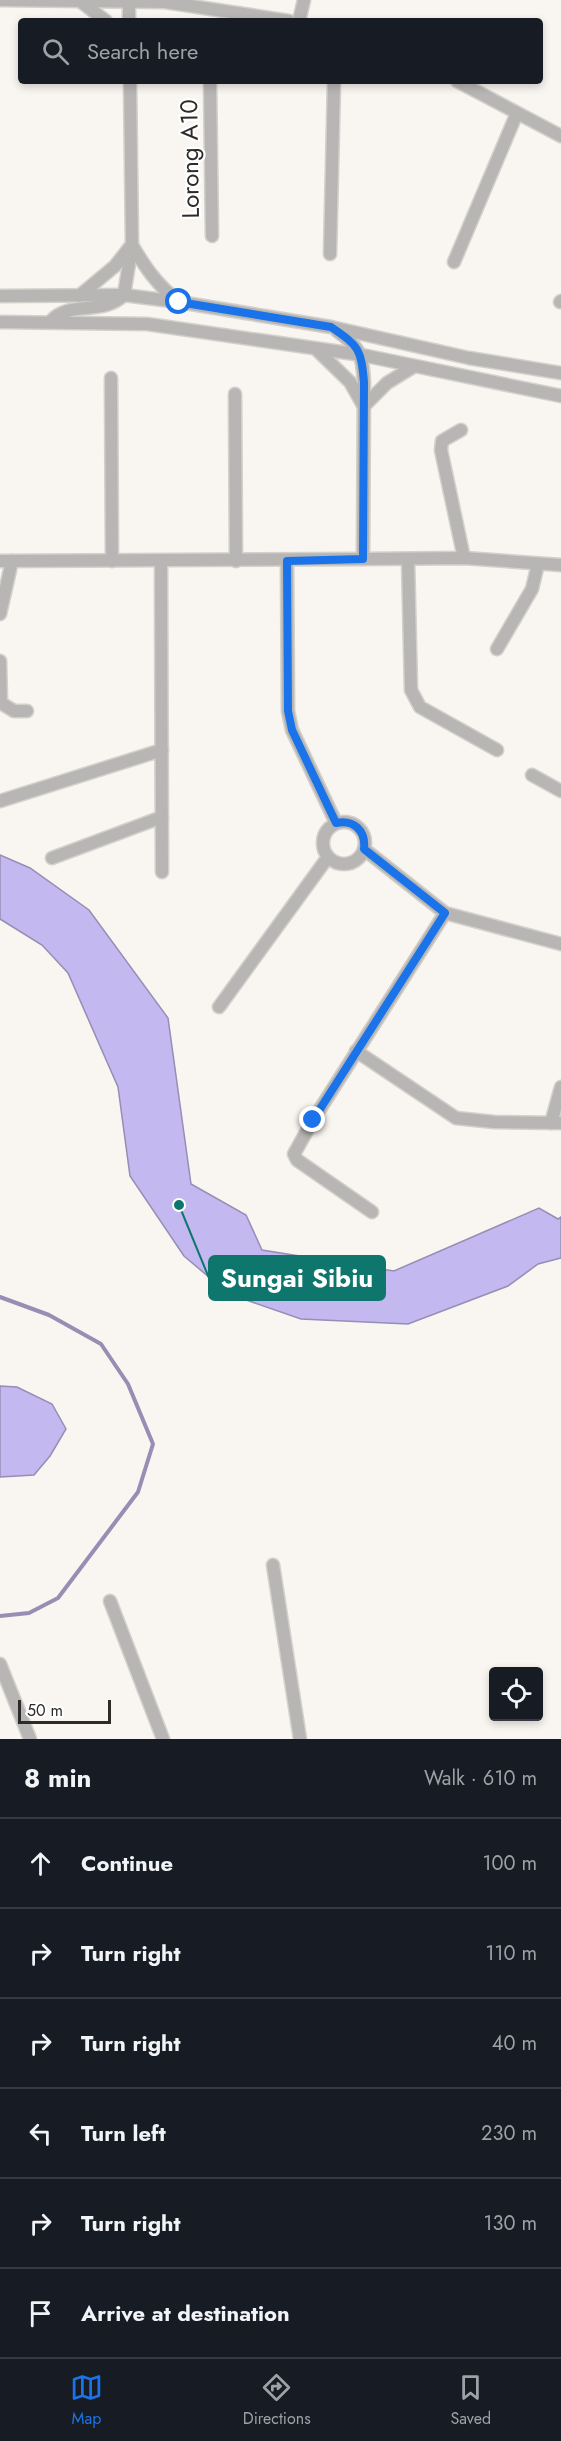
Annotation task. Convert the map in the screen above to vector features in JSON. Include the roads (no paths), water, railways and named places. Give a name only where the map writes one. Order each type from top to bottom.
[{"type":"street","points":[[0,0],[154,1],[209,15],[249,18]]},
{"type":"street","points":[[299,18],[304,0]]},
{"type":"street","points":[[80,1],[102,18]]},
{"type":"street","points":[[129,2],[129,18]]},
{"type":"street","points":[[51,321],[65,311],[108,306],[124,295],[132,245],[130,84]]},
{"type":"street","name":"Lorong A10","points":[[210,84],[212,236]]},
{"type":"street","points":[[330,254],[334,84]]},
{"type":"street","points":[[463,84],[561,136]]},
{"type":"street","points":[[454,262],[517,113]]},
{"type":"street","points":[[80,296],[115,266],[132,245]]},
{"type":"street","points":[[132,245],[148,273],[179,302]]},
{"type":"street","points":[[0,297],[124,295],[179,302],[331,327],[469,358],[561,374]]},
{"type":"street","points":[[0,322],[147,324],[362,355],[561,396]]},
{"type":"street","points":[[331,327],[350,340],[362,355],[363,559]]},
{"type":"street","points":[[316,349],[350,382],[364,405]]},
{"type":"street","points":[[364,405],[387,383],[413,367]]},
{"type":"street","points":[[111,378],[112,561]]},
{"type":"street","points":[[235,394],[236,561]]},
{"type":"street","points":[[461,430],[442,441],[441,450],[464,558]]},
{"type":"street","points":[[0,614],[6,561],[287,561],[464,558],[538,564],[560,561]]},
{"type":"street","points":[[408,560],[411,690],[414,698],[420,707],[496,750]]},
{"type":"street","points":[[160,561],[162,872]]},
{"type":"street","points":[[287,561],[288,711],[292,730],[336,823]]},
{"type":"street","points":[[498,649],[532,589],[538,564]]},
{"type":"street","points":[[0,662],[1,703],[14,711],[27,711]]},
{"type":"street","points":[[0,801],[162,750]]},
{"type":"street","points":[[532,775],[561,791]]},
{"type":"street","points":[[52,858],[162,818]]},
{"type":"street","points":[[350,822],[358,827],[363,835],[364,849],[358,858],[348,864],[337,863],[328,857],[322,846],[323,838],[329,828],[336,823],[350,822]]},
{"type":"street","points":[[364,849],[445,913],[561,945]]},
{"type":"street","points":[[219,1008],[328,857]]},
{"type":"street","points":[[372,1212],[297,1160],[294,1154],[445,913]]},
{"type":"street","points":[[356,1052],[456,1118],[494,1122],[556,1123],[561,1087]]},
{"type":"street","points":[[273,1565],[300,1739]]},
{"type":"street","points":[[110,1601],[163,1739]]},
{"type":"street","points":[[0,1664],[30,1739]]},
{"type":"waterway","points":[[0,1297],[49,1315],[101,1344],[128,1384],[153,1444],[138,1492],[58,1598],[29,1613],[0,1616]]},
{"type":"place","name":"Sungai Sibiu","points":[[179,1205]]}]
